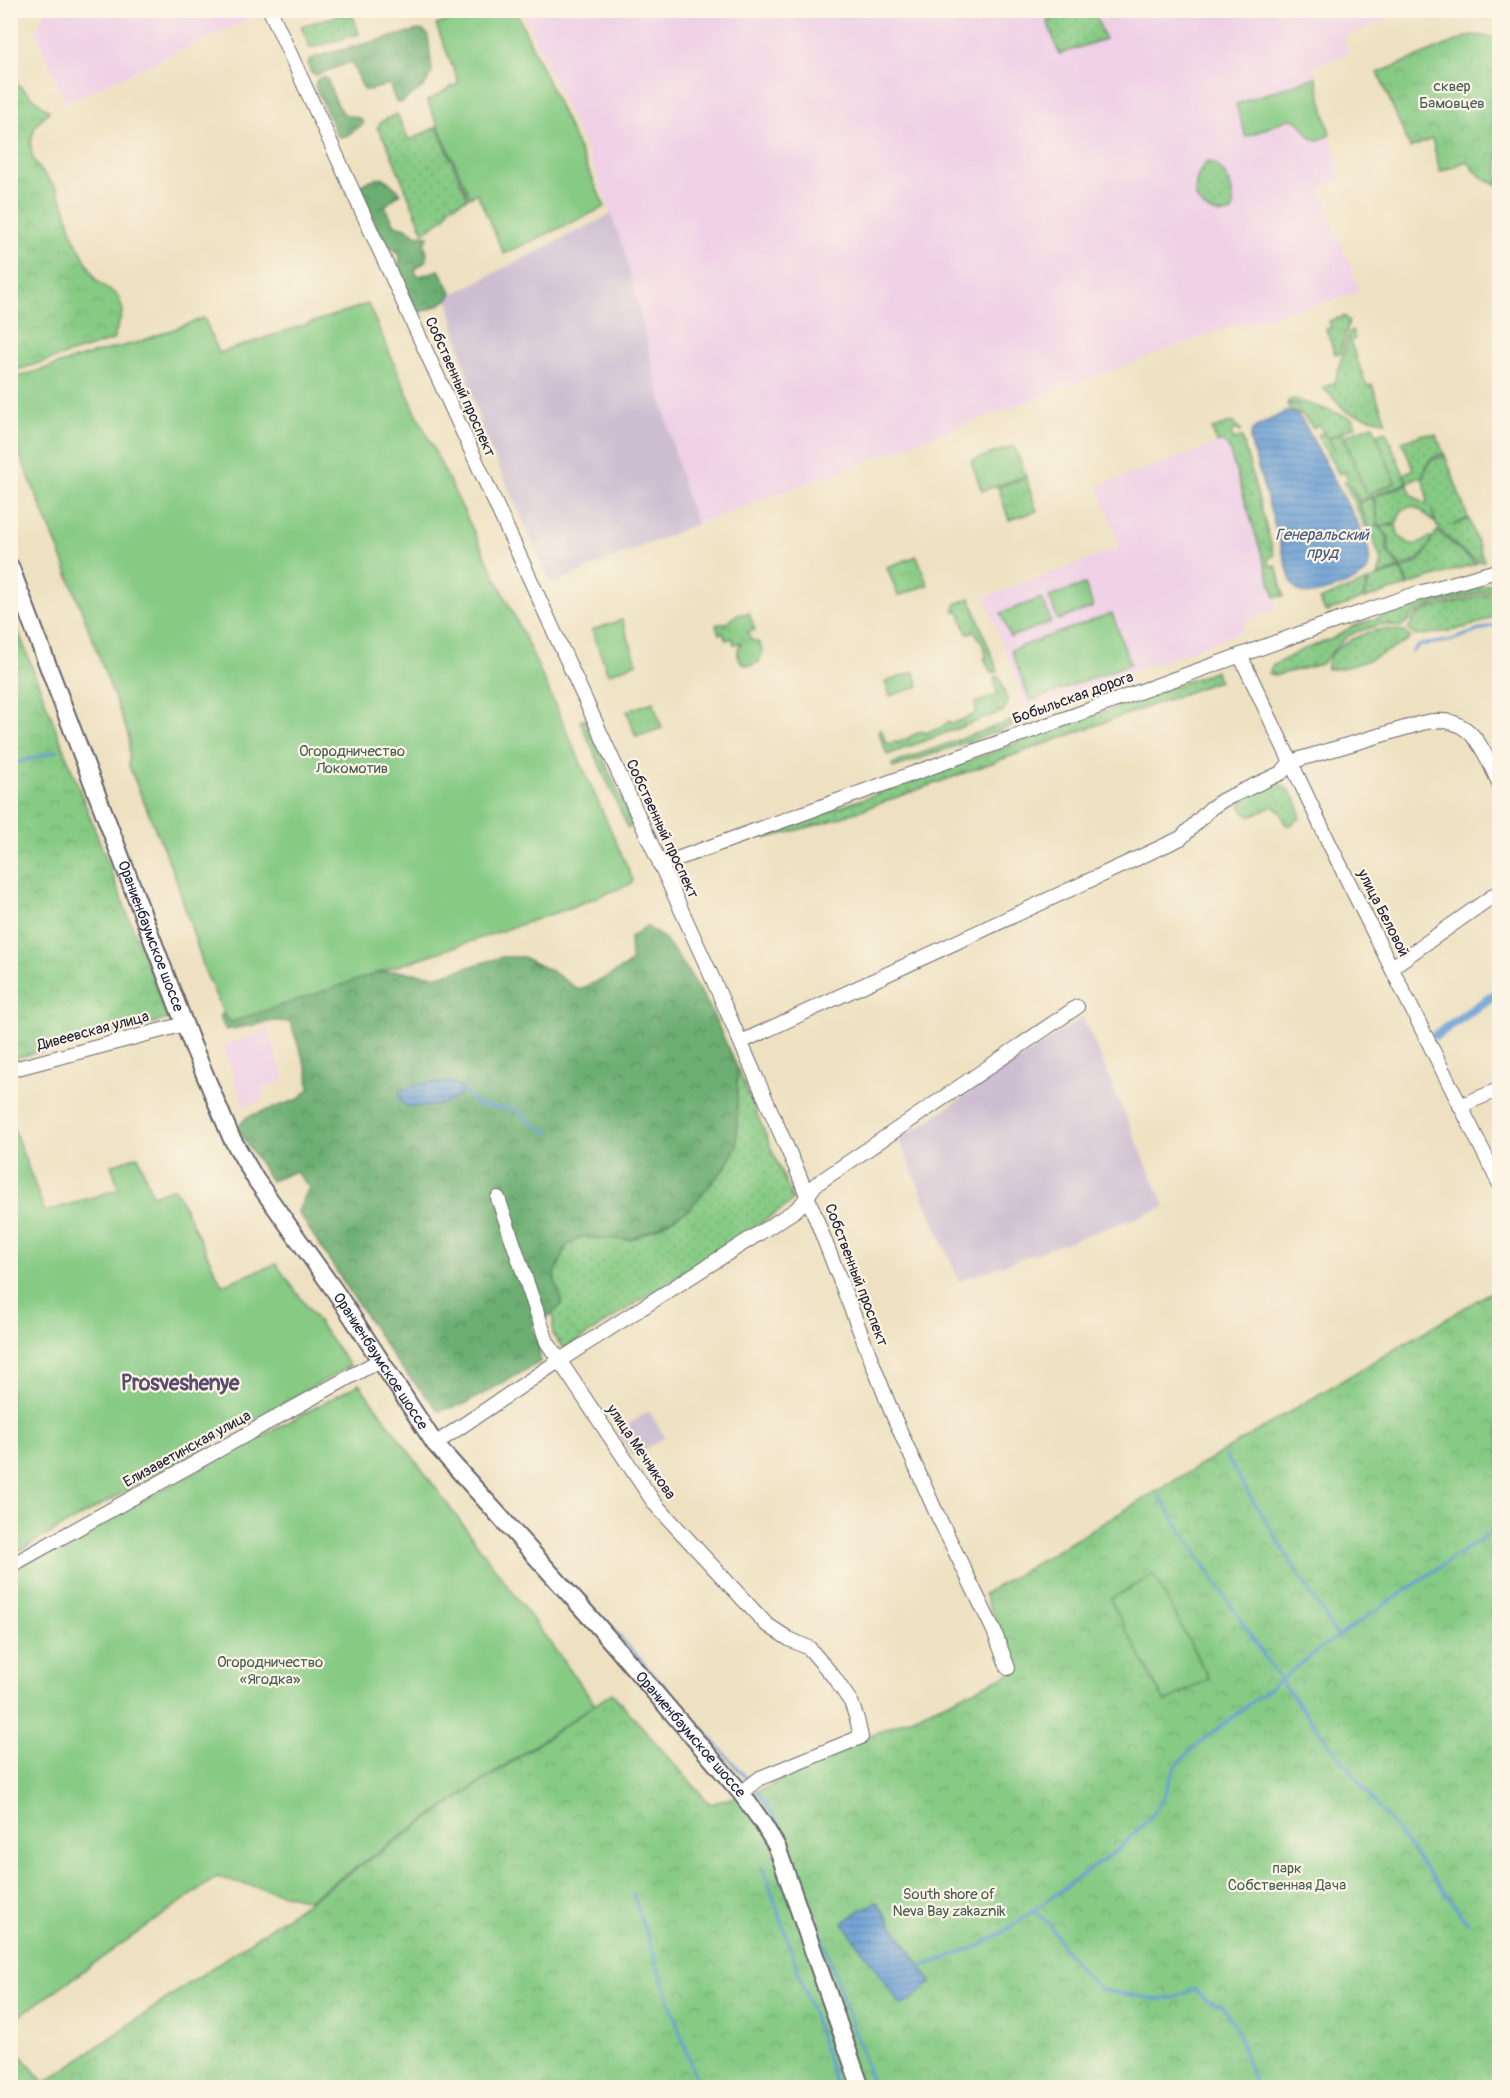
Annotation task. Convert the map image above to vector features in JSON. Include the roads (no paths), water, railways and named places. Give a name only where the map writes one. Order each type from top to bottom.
[{"type":"main road","name":"Ораниенбаумское шоссе","points":[[10,566],[220,1114],[243,1159],[435,1444],[597,1625],[741,1793],[762,1822],[777,1847],[861,2088]]},
{"type":"street","name":"Собственный проспект","points":[[270,10],[741,1042],[807,1197],[892,1413],[935,1510],[994,1632],[1008,1668]]},
{"type":"street","name":"Бобыльская дорога","points":[[660,865],[1240,655],[1393,602],[1500,570]]},
{"type":"street","name":"улица Беловой","points":[[1240,655],[1290,763],[1500,1185]]},
{"type":"street","points":[[741,1042],[1180,838],[1223,800],[1281,773],[1290,763],[1422,723],[1440,720],[1460,725],[1475,737],[1500,785]]},
{"type":"street","points":[[1392,967],[1500,891]]},
{"type":"street","points":[[435,1444],[560,1360],[794,1211],[815,1185],[1077,1007]]},
{"type":"street","name":"Дивеевская улица","points":[[10,1071],[185,1024]]},
{"type":"street","points":[[1460,1106],[1500,1089]]},
{"type":"street","name":"улица Мечникова","points":[[498,1198],[547,1342],[661,1512],[766,1624],[789,1639],[809,1648],[851,1702],[861,1737],[760,1778],[741,1793]]},
{"type":"street","name":"Елизаветинская улица","points":[[13,1561],[380,1360]]},
{"type":"water","name":"Генеральский пруд","points":[[1285,412],[1295,413],[1303,422],[1359,526],[1369,554],[1369,565],[1363,575],[1340,587],[1313,594],[1299,591],[1291,581],[1250,440],[1252,431],[1256,427]]},
{"type":"water","points":[[451,1082],[462,1089],[462,1093],[443,1104],[414,1107],[406,1106],[401,1101],[399,1092],[411,1086]]},
{"type":"water","points":[[877,1902],[931,1982],[913,1999],[901,2005],[843,1923],[859,1911]]},
{"type":"waterway","points":[[1413,651],[1420,645],[1449,641],[1500,623]]},
{"type":"waterway","points":[[10,765],[57,751]]},
{"type":"waterway","points":[[1436,1035],[1500,991]]},
{"type":"waterway","points":[[462,1093],[467,1093],[477,1105],[518,1110],[531,1123],[550,1133]]},
{"type":"waterway","points":[[1226,1457],[1337,1636]]},
{"type":"waterway","points":[[1159,1496],[1280,1680],[1468,1923]]},
{"type":"waterway","points":[[921,1967],[979,1946],[1008,1929],[1117,1850],[1150,1818],[1162,1801],[1174,1769],[1194,1747],[1320,1649],[1500,1526]]},
{"type":"waterway","points":[[608,1624],[748,1780]]},
{"type":"waterway","points":[[758,1792],[780,1826],[874,2088]]},
{"type":"waterway","points":[[763,1866],[837,2088]]},
{"type":"waterway","points":[[633,1894],[699,2088]]},
{"type":"waterway","points":[[1034,1912],[1050,1924],[1061,1944],[1082,1972],[1102,1990],[1160,2000],[1177,1997],[1194,1989],[1208,2001],[1222,2005],[1236,2027],[1256,2088]]},
{"type":"district","name":"Prosveshenye","points":[[180,1383]]},
{"type":"park label","name":"сквер Бамовцев","points":[[1452,94]]},
{"type":"park label","name":"Огородничество Локомотив","points":[[352,760]]},
{"type":"park label","name":"Огородничество «Ягодка»","points":[[270,1670]]},
{"type":"park label","name":"парк Собственная Дача","points":[[1287,1876]]},
{"type":"park label","name":"South shore of Neva Bay zakaznik","points":[[949,1902]]}]
